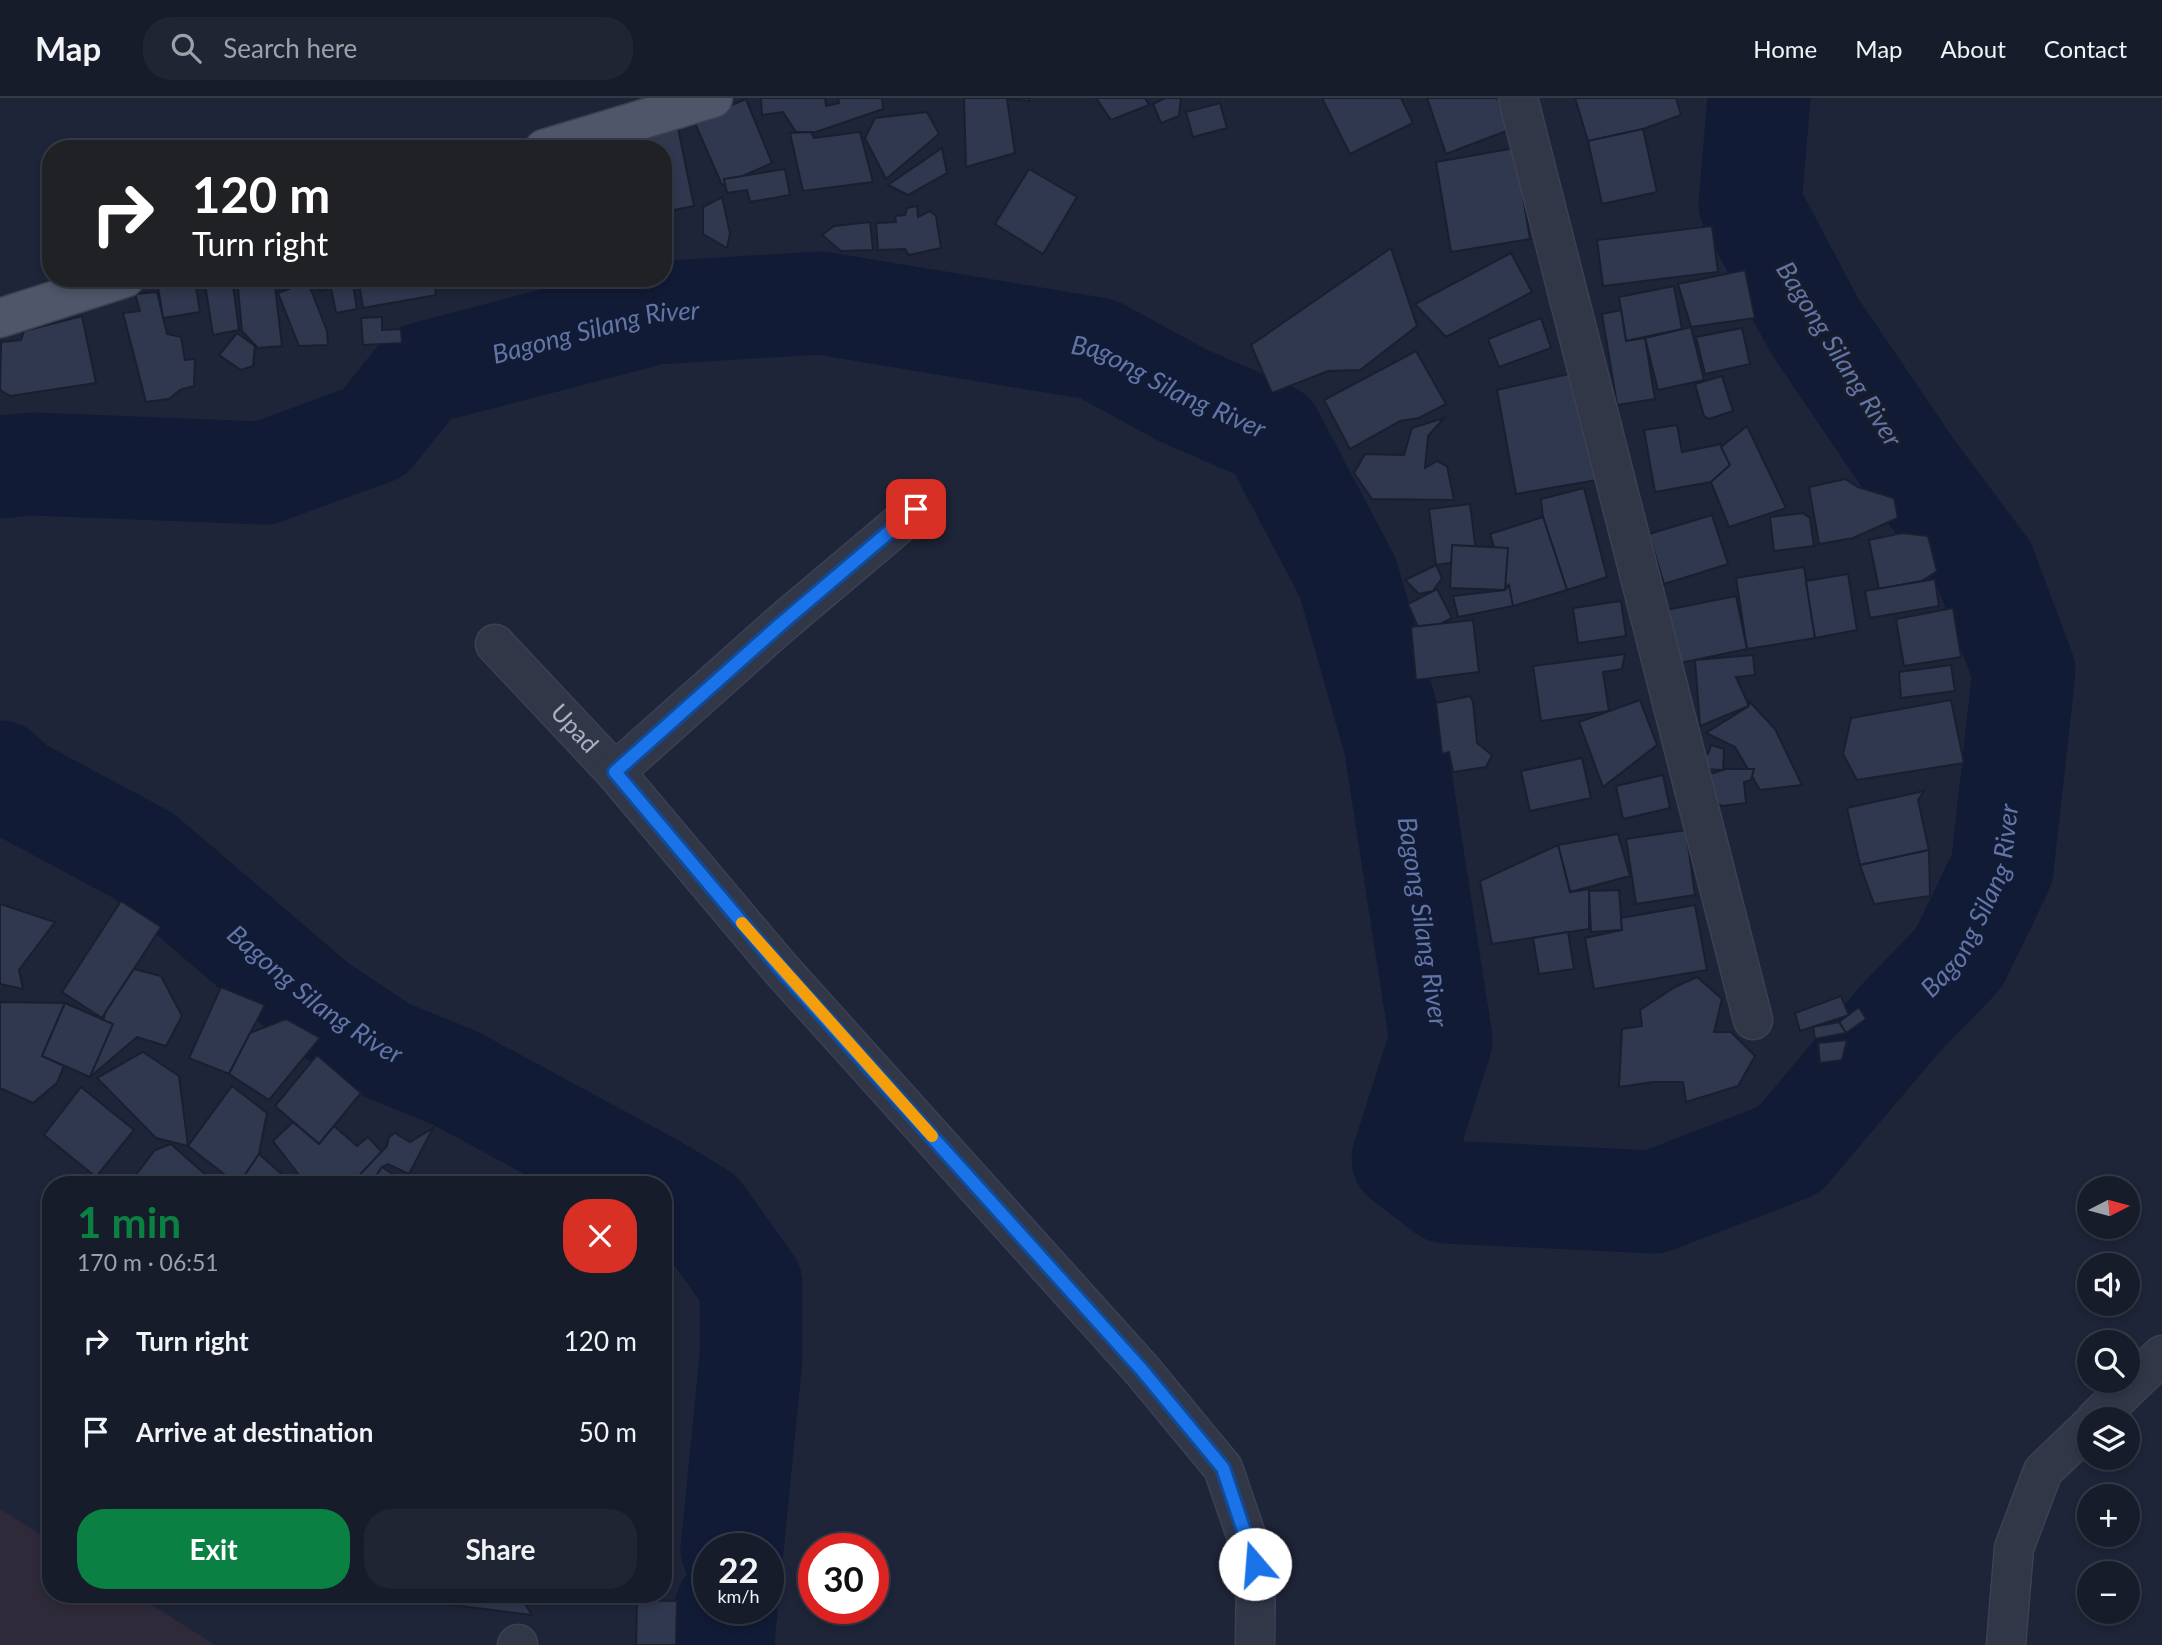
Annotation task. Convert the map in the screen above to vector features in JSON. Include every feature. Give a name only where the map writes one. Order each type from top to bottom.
[{"type":"main road","points":[[574,140],[713,98]]},
{"type":"main road","points":[[0,318],[97,287]]},
{"type":"street","points":[[1518,98],[1753,1020]]},
{"type":"street","points":[[615,772],[782,623],[916,509]]},
{"type":"street","name":"Upad","points":[[495,644],[615,772],[780,968],[1142,1370],[1223,1468],[1255,1564],[1255,1645]]},
{"type":"street","points":[[2108,1407],[2162,1355]]},
{"type":"street","points":[[2006,1645],[2014,1548],[2043,1471],[2077,1438]]},
{"type":"shaded area","points":[[0,1509],[42,1535],[42,1603],[149,1603],[215,1645],[0,1645]]},
{"type":"building","points":[[761,98],[825,98],[826,106],[839,103],[838,98],[882,98],[883,109],[816,132],[796,132],[783,112],[762,115]]},
{"type":"building","points":[[964,98],[1029,98],[1029,101],[1007,99],[1015,153],[966,167]]},
{"type":"building","points":[[1096,98],[1145,98],[1149,105],[1111,120]]},
{"type":"building","points":[[1165,98],[1181,98],[1179,116],[1161,123],[1153,104]]},
{"type":"building","points":[[1322,98],[1401,98],[1413,123],[1350,154]]},
{"type":"building","points":[[1427,98],[1497,98],[1509,130],[1446,154]]},
{"type":"building","points":[[1575,98],[1676,98],[1681,115],[1643,129],[1588,141]]},
{"type":"building","points":[[746,99],[772,163],[722,185],[694,121]]},
{"type":"building","points":[[1220,103],[1227,128],[1193,137],[1186,112]]},
{"type":"building","points":[[927,112],[939,134],[886,179],[865,138],[875,118]]},
{"type":"building","points":[[676,118],[694,206],[672,210],[672,140],[622,140]]},
{"type":"building","points":[[1643,129],[1657,192],[1602,204],[1588,141]]},
{"type":"building","points":[[811,132],[814,138],[860,132],[873,182],[803,191],[790,133]]},
{"type":"building","points":[[942,148],[947,173],[908,195],[888,185]]},
{"type":"building","points":[[1515,148],[1530,239],[1451,252],[1436,162]]},
{"type":"building","points":[[785,169],[790,195],[750,202],[747,190],[727,193],[724,179]]},
{"type":"building","points":[[1029,169],[1077,197],[1043,254],[995,224]]},
{"type":"building","points":[[722,197],[730,233],[727,248],[703,234],[703,207]]},
{"type":"building","points":[[917,206],[918,217],[930,211],[936,216],[941,248],[909,255],[905,249],[878,250],[876,223],[896,222],[895,216],[905,215],[907,208]]},
{"type":"building","points":[[870,222],[873,250],[841,251],[822,235],[834,226]]},
{"type":"building","points":[[1712,226],[1718,272],[1603,286],[1597,240]]},
{"type":"building","points":[[1391,248],[1417,326],[1360,370],[1328,371],[1272,393],[1251,345]]},
{"type":"building","points":[[1511,253],[1532,292],[1446,337],[1415,304]]},
{"type":"building","points":[[1745,270],[1755,318],[1691,327],[1678,284]]},
{"type":"building","points":[[1674,286],[1682,329],[1626,341],[1619,297]]},
{"type":"building","points":[[158,287],[196,287],[200,312],[163,318]]},
{"type":"building","points":[[205,287],[233,287],[239,330],[213,335]]},
{"type":"building","points":[[238,287],[275,287],[282,346],[258,348],[242,331]]},
{"type":"building","points":[[294,287],[310,287],[327,331],[328,345],[299,346],[278,293]]},
{"type":"building","points":[[318,287],[353,287],[357,309],[336,313],[331,288],[319,291]]},
{"type":"building","points":[[360,287],[435,287],[436,295],[363,308]]},
{"type":"building","points":[[157,292],[167,334],[181,337],[185,360],[195,359],[194,386],[180,390],[169,399],[146,402],[123,313],[140,311],[135,294]]},
{"type":"building","points":[[1621,310],[1626,341],[1645,338],[1655,399],[1617,405],[1602,314]]},
{"type":"building","points":[[82,316],[96,383],[10,396],[0,390],[1,342],[21,340],[24,331]]},
{"type":"building","points":[[382,317],[382,330],[401,329],[402,343],[363,345],[361,318]]},
{"type":"building","points":[[1541,318],[1551,348],[1499,367],[1488,339]]},
{"type":"building","points":[[1691,327],[1704,380],[1658,390],[1645,338]]},
{"type":"building","points":[[1742,328],[1750,364],[1705,374],[1696,337]]},
{"type":"building","points":[[237,333],[255,346],[253,366],[241,370],[219,355]]},
{"type":"building","points":[[1416,351],[1446,404],[1419,418],[1400,421],[1350,449],[1324,400]]},
{"type":"building","points":[[1573,373],[1597,480],[1516,494],[1497,390]]},
{"type":"building","points":[[1722,376],[1733,411],[1709,419],[1704,416],[1695,384]]},
{"type":"building","points":[[1444,418],[1428,436],[1425,468],[1437,461],[1447,466],[1454,500],[1372,499],[1354,473],[1365,454],[1404,455],[1412,428]]},
{"type":"building","points":[[1677,425],[1682,452],[1721,444],[1730,465],[1711,482],[1655,492],[1644,430]]},
{"type":"building","points":[[1747,426],[1786,508],[1729,527],[1711,482],[1730,465],[1721,447]]},
{"type":"building","points":[[1845,479],[1858,487],[1894,498],[1898,518],[1853,538],[1819,544],[1809,487]]},
{"type":"building","points":[[1584,488],[1607,577],[1567,590],[1543,517],[1541,499]]},
{"type":"building","points":[[1470,504],[1477,559],[1436,565],[1429,509]]},
{"type":"building","points":[[1803,513],[1810,518],[1814,546],[1774,551],[1770,517]]},
{"type":"building","points":[[1712,515],[1728,564],[1664,584],[1649,534]]},
{"type":"building","points":[[1543,517],[1567,590],[1513,606],[1490,534]]},
{"type":"building","points":[[1902,533],[1928,536],[1937,571],[1922,581],[1879,589],[1869,540]]},
{"type":"building","points":[[1452,545],[1508,548],[1505,590],[1450,588]]},
{"type":"building","points":[[1436,565],[1442,578],[1433,591],[1419,594],[1405,580]]},
{"type":"building","points":[[1804,567],[1815,638],[1747,649],[1736,578]]},
{"type":"building","points":[[1848,574],[1857,630],[1815,638],[1806,581]]},
{"type":"building","points":[[1935,579],[1939,606],[1870,618],[1865,591]]},
{"type":"building","points":[[1509,585],[1513,606],[1458,617],[1453,596],[1505,590]]},
{"type":"building","points":[[1437,589],[1452,618],[1421,634],[1408,604]]},
{"type":"building","points":[[1736,596],[1747,649],[1675,664],[1666,610]]},
{"type":"building","points":[[1621,601],[1626,636],[1578,643],[1573,608]]},
{"type":"building","points":[[1953,608],[1961,657],[1904,666],[1896,619]]},
{"type":"building","points":[[1473,620],[1479,672],[1416,680],[1411,627]]},
{"type":"building","points":[[1625,654],[1622,669],[1603,672],[1609,711],[1541,721],[1533,666]]},
{"type":"building","points":[[1753,655],[1755,675],[1736,677],[1749,706],[1700,726],[1695,660]]},
{"type":"building","points":[[1951,665],[1955,691],[1901,698],[1899,672]]},
{"type":"building","points":[[1470,696],[1477,743],[1492,755],[1486,767],[1453,772],[1449,752],[1442,754],[1436,703]]},
{"type":"building","points":[[1640,700],[1657,745],[1603,787],[1579,722]]},
{"type":"building","points":[[1951,700],[1964,763],[1857,780],[1843,754],[1851,718]]},
{"type":"building","points":[[1749,701],[1775,729],[1802,785],[1760,790],[1735,747],[1706,733],[1749,706]]},
{"type":"building","points":[[1711,745],[1724,749],[1723,770],[1699,769],[1698,757],[1708,754]]},
{"type":"building","points":[[1582,758],[1591,798],[1530,811],[1521,771]]},
{"type":"building","points":[[1726,769],[1754,769],[1751,780],[1744,782],[1746,803],[1722,806],[1707,800],[1707,775]]},
{"type":"building","points":[[1663,775],[1670,808],[1623,819],[1616,786]]},
{"type":"building","points":[[1924,791],[1918,800],[1929,850],[1860,865],[1847,808]]},
{"type":"building","points":[[1686,830],[1695,895],[1636,904],[1626,839]]},
{"type":"building","points":[[1618,834],[1630,876],[1570,892],[1558,845]]},
{"type":"building","points":[[1558,845],[1570,892],[1589,889],[1589,929],[1492,944],[1480,881]]},
{"type":"building","points":[[1929,850],[1930,896],[1874,904],[1860,865]]},
{"type":"building","points":[[1619,890],[1622,930],[1591,932],[1589,891]]},
{"type":"building","points":[[121,901],[161,927],[102,1018],[62,992]]},
{"type":"building","points":[[0,904],[55,922],[19,970],[23,989],[0,984]]},
{"type":"building","points":[[1695,905],[1707,970],[1594,989],[1585,938],[1622,930],[1621,918]]},
{"type":"building","points":[[1568,932],[1574,969],[1539,974],[1533,938]]},
{"type":"building","points":[[134,969],[161,976],[182,1016],[166,1046],[137,1037],[90,1077],[105,1013]]},
{"type":"building","points":[[1697,977],[1722,999],[1714,1032],[1731,1032],[1755,1056],[1738,1086],[1686,1102],[1683,1082],[1653,1082],[1619,1087],[1622,1029],[1642,1026],[1640,1010],[1675,987]]},
{"type":"building","points":[[221,987],[265,1005],[229,1074],[189,1058]]},
{"type":"building","points":[[1841,996],[1849,1015],[1800,1031],[1795,1013]]},
{"type":"building","points":[[0,1002],[65,1003],[42,1056],[64,1066],[57,1083],[33,1103],[0,1088]]},
{"type":"building","points":[[65,1003],[113,1024],[90,1077],[42,1056]]},
{"type":"building","points":[[1859,1007],[1866,1019],[1846,1033],[1839,1022]]},
{"type":"building","points":[[286,1019],[320,1038],[269,1100],[229,1074],[250,1033]]},
{"type":"building","points":[[1839,1022],[1846,1033],[1815,1039],[1813,1027]]},
{"type":"building","points":[[1847,1040],[1842,1060],[1820,1063],[1818,1043]]},
{"type":"building","points":[[143,1052],[179,1076],[188,1146],[156,1138],[97,1078]]},
{"type":"building","points":[[317,1055],[361,1093],[319,1144],[275,1106]]},
{"type":"building","points":[[232,1086],[267,1113],[259,1154],[244,1176],[226,1176],[188,1146]]},
{"type":"building","points":[[81,1087],[134,1130],[97,1176],[44,1135]]},
{"type":"building","points":[[293,1122],[319,1144],[334,1126],[357,1146],[368,1137],[382,1152],[359,1176],[300,1176],[273,1141]]},
{"type":"building","points":[[433,1128],[409,1174],[388,1164],[382,1167],[376,1176],[359,1176],[387,1146],[389,1137],[395,1133],[410,1142]]},
{"type":"building","points":[[171,1144],[207,1176],[135,1176],[155,1150]]},
{"type":"building","points":[[259,1154],[284,1176],[244,1176]]},
{"type":"building","points":[[382,1167],[396,1176],[376,1176]]},
{"type":"building","points":[[677,1601],[676,1645],[636,1645],[637,1603]]},
{"type":"building","points":[[437,1603],[525,1603],[532,1615]]},
{"type":"waterway","name":"Bagong Silang River","points":[[0,467],[33,464],[264,473],[374,433],[421,374],[655,313],[820,303],[1098,349],[1182,395],[1272,434],[1348,578],[1395,743],[1441,1040],[1403,1159],[1446,1192],[1654,1202],[1789,1150],[1899,1020],[1959,958],[2002,869],[2024,671],[1985,567],[1911,468],[1814,325],[1750,204],[1759,98]]},
{"type":"waterway","name":"Bagong Silang River","points":[[0,772],[17,788],[144,856],[317,1004],[386,1050],[455,1078],[636,1176]]},
{"type":"waterway","name":"Bagong Silang River","points":[[672,1196],[701,1214],[751,1284],[751,1358],[734,1533]]},
{"type":"waterway","name":"Bagong Silang River","points":[[723,1645],[725,1624]]},
{"type":"slow traffic","points":[[742,923],[932,1136]]},
{"type":"route","points":[[916,509],[782,623],[615,772],[780,968],[1142,1370],[1223,1468],[1255,1564]]}]
